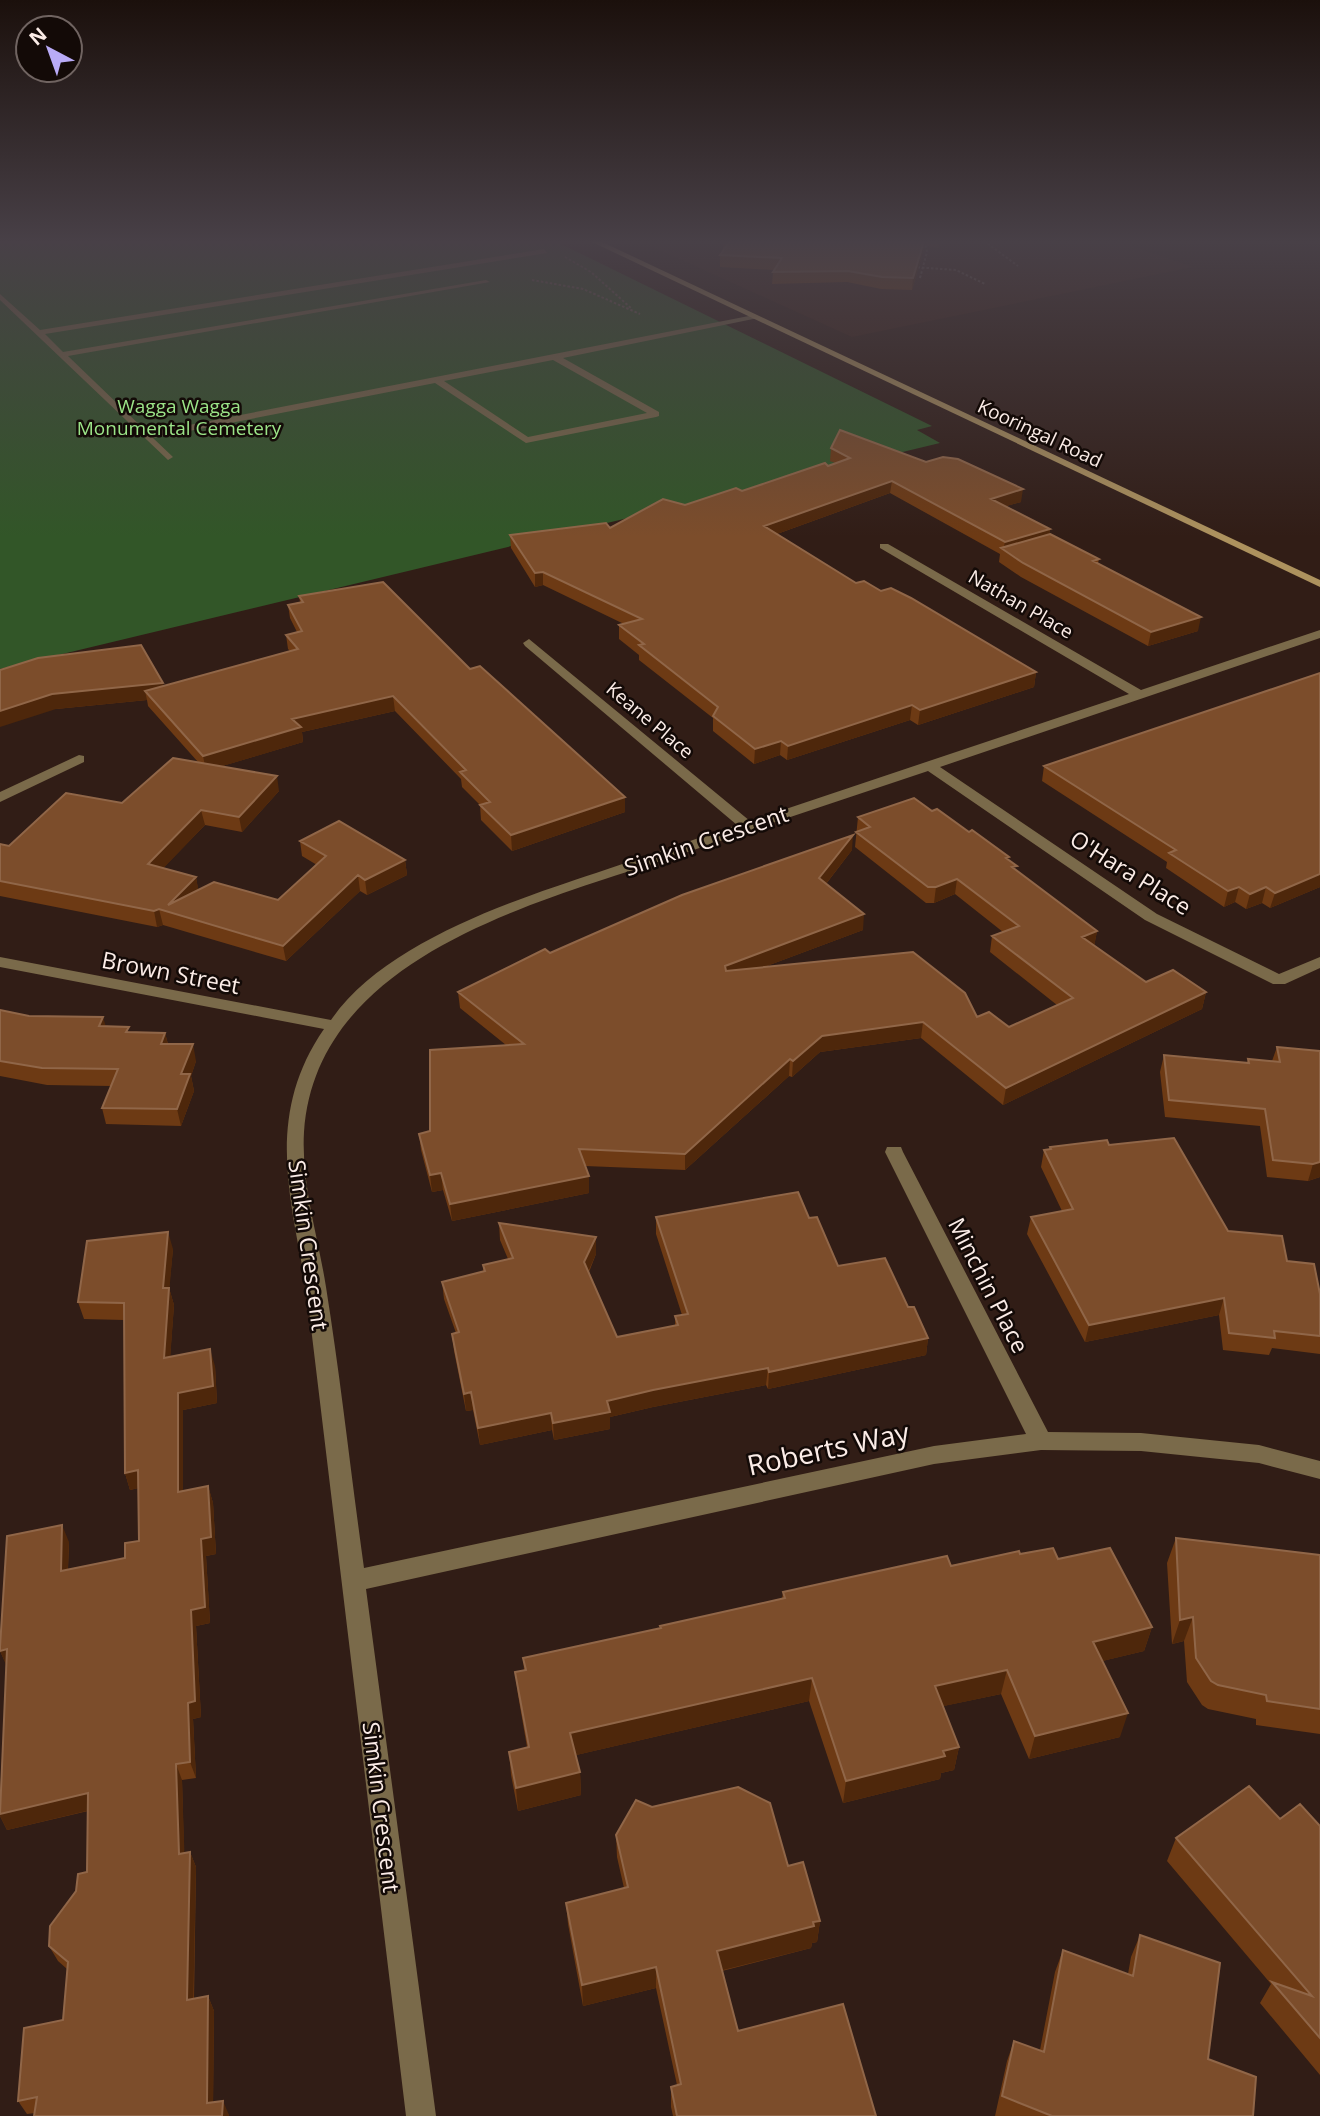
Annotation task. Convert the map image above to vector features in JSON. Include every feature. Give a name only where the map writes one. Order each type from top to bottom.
[{"type":"main road","name":"Kooringal Road","points":[[800,340],[1320,584]]},
{"type":"street","points":[[45,340],[168,457]]},
{"type":"street","points":[[61,355],[150,340]]},
{"type":"street","points":[[146,436],[638,340]]},
{"type":"street","points":[[437,380],[526,440],[656,414],[555,356]]},
{"type":"street","name":"Nathan Place","points":[[884,546],[1139,694]]},
{"type":"street","name":"Simkin Crescent","points":[[421,2116],[316,1286],[296,1179],[295,1130],[313,1056],[334,1026],[366,992],[407,958],[456,929],[512,905],[1320,634]]},
{"type":"street","name":"Keane Place","points":[[529,643],[747,826]]},
{"type":"street","points":[[0,798],[79,759]]},
{"type":"street","name":"O'Hara Place","points":[[930,765],[1151,917],[1279,980],[1320,962]]},
{"type":"street","name":"Brown Street","points":[[0,962],[334,1026]]},
{"type":"street","name":"Minchin Place","points":[[894,1152],[1041,1441]]},
{"type":"street","name":"Roberts Way","points":[[353,1581],[934,1455],[1041,1441],[1141,1443],[1246,1453],[1320,1470]]},
{"type":"green space","name":"Wagga Wagga Monumental Cemetery","points":[[0,340],[756,340],[932,426],[917,430],[940,443],[0,669]]},
{"type":"building","points":[[840,430],[926,462],[943,457],[958,459],[1023,489],[991,499],[1050,529],[1005,542],[892,481],[764,526],[856,583],[864,581],[881,591],[891,588],[1036,672],[920,710],[912,705],[788,746],[781,741],[755,749],[713,716],[718,707],[639,645],[644,644],[619,625],[642,619],[543,572],[535,573],[510,535],[606,523],[610,528],[663,499],[685,505],[736,488],[742,491],[825,463],[828,466],[850,458],[831,448]]},
{"type":"building","points":[[1050,534],[1099,559],[1093,561],[1201,617],[1151,632],[1023,563],[1001,548]]},
{"type":"building","points":[[383,582],[470,669],[480,666],[625,797],[511,835],[480,805],[490,802],[460,772],[466,770],[393,696],[292,719],[301,727],[203,756],[145,691],[298,649],[286,635],[302,631],[288,605],[303,602],[299,596]]},
{"type":"building","points":[[141,645],[163,683],[52,694],[0,711],[0,670],[38,658]]},
{"type":"building","points":[[1320,673],[1320,874],[1275,893],[1266,887],[1250,894],[1239,887],[1228,891],[1169,853],[1176,850],[1044,766]]},
{"type":"building","points":[[173,758],[277,776],[239,817],[201,810],[148,864],[196,877],[168,905],[214,882],[278,900],[326,856],[300,841],[339,821],[405,860],[365,880],[358,875],[283,946],[159,909],[154,911],[0,881],[0,844],[9,846],[66,793],[122,803]]},
{"type":"building","points":[[914,798],[932,811],[937,809],[969,832],[972,830],[1009,857],[1006,858],[1017,866],[1012,867],[1097,931],[1082,937],[1146,982],[1173,970],[1206,992],[1006,1088],[923,1022],[822,1036],[793,1061],[790,1059],[685,1154],[579,1149],[589,1176],[450,1204],[441,1173],[430,1175],[419,1134],[430,1131],[430,1050],[524,1044],[458,992],[545,949],[550,953],[682,895],[853,835],[819,878],[864,914],[725,966],[726,971],[913,952],[965,993],[977,1017],[989,1012],[1009,1027],[1073,998],[992,936],[1019,926],[957,879],[936,887],[928,887],[856,832],[870,827],[858,817]]},
{"type":"building","points":[[0,1010],[29,1016],[103,1017],[99,1026],[129,1027],[126,1032],[165,1033],[161,1044],[193,1044],[181,1074],[190,1074],[177,1109],[102,1108],[118,1069],[42,1068],[0,1061]]},
{"type":"building","points":[[1277,1047],[1320,1051],[1320,1162],[1313,1164],[1273,1160],[1265,1109],[1169,1100],[1164,1055],[1249,1063],[1248,1059],[1280,1062]]},
{"type":"building","points":[[1174,1138],[1228,1231],[1282,1236],[1287,1261],[1314,1264],[1320,1294],[1320,1336],[1274,1331],[1275,1338],[1229,1333],[1224,1298],[1089,1325],[1031,1217],[1073,1209],[1044,1150],[1107,1140],[1109,1145]]},
{"type":"building","points":[[798,1192],[809,1218],[817,1217],[838,1266],[885,1258],[908,1307],[914,1307],[928,1338],[769,1372],[768,1368],[653,1390],[607,1401],[610,1412],[553,1423],[551,1413],[478,1428],[471,1392],[464,1394],[452,1334],[459,1332],[442,1282],[485,1271],[483,1265],[513,1258],[499,1223],[596,1237],[584,1262],[617,1337],[678,1325],[675,1316],[688,1314],[656,1217]]},
{"type":"building","points":[[168,1232],[163,1288],[169,1288],[164,1358],[210,1349],[213,1386],[178,1393],[178,1492],[208,1486],[211,1537],[201,1539],[205,1607],[191,1610],[195,1701],[188,1703],[190,1762],[176,1764],[179,1854],[190,1852],[187,2000],[208,1996],[207,2103],[223,2101],[222,2116],[34,2116],[37,2097],[18,2101],[24,2028],[63,2020],[68,1962],[49,1946],[50,1926],[76,1891],[78,1874],[87,1872],[88,1793],[0,1814],[7,1649],[0,1651],[0,1647],[7,1536],[62,1525],[61,1571],[125,1558],[125,1543],[139,1541],[138,1470],[125,1473],[124,1303],[78,1302],[87,1241]]},
{"type":"building","points":[[1176,1538],[1320,1555],[1320,1709],[1267,1701],[1266,1695],[1218,1685],[1211,1681],[1196,1658],[1193,1617],[1180,1620]]},
{"type":"building","points":[[1053,1548],[1058,1559],[1110,1548],[1152,1627],[1093,1642],[1128,1713],[1035,1736],[1007,1670],[935,1686],[959,1747],[943,1751],[945,1756],[846,1781],[812,1678],[570,1733],[580,1772],[516,1788],[509,1752],[529,1747],[515,1672],[526,1670],[523,1658],[785,1598],[783,1592],[947,1556],[951,1566],[1019,1551],[1020,1554]]},
{"type":"building","points":[[1249,1786],[1280,1819],[1300,1804],[1320,1826],[1320,2038],[1272,1982],[1312,1996],[1176,1838]]},
{"type":"building","points":[[738,1787],[770,1803],[788,1866],[803,1862],[820,1921],[813,1922],[814,1926],[717,1951],[738,2031],[843,2004],[876,2116],[677,2116],[671,2087],[681,2084],[656,1967],[582,1985],[566,1903],[628,1887],[616,1835],[636,1800],[652,1807]]},
{"type":"building","points":[[1140,1935],[1220,1963],[1208,2059],[1256,2077],[1253,2116],[1052,2116],[1002,2096],[1014,2041],[1044,2052],[1063,1950],[1133,1976]]}]
